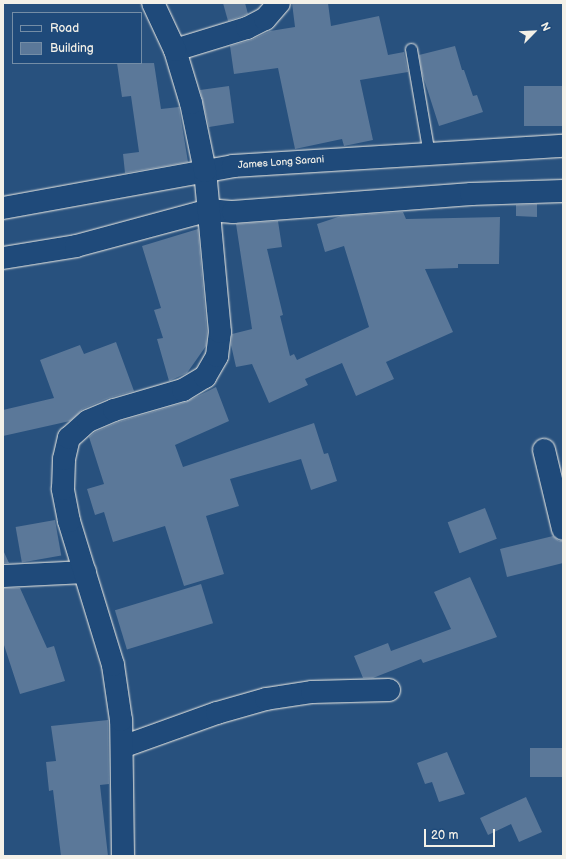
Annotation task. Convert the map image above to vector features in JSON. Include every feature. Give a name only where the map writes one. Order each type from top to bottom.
[{"type":"street","points":[[123,856],[121,720],[113,665],[69,521],[63,489],[64,459],[69,438],[88,421],[114,410],[183,390],[205,377],[217,356],[220,332],[205,172],[191,103],[175,50],[153,3]]},
{"type":"street","points":[[175,50],[247,28],[265,19],[279,3]]},
{"type":"street","name":"James Long Sarani","points":[[3,208],[233,166],[563,146]]},
{"type":"street","points":[[3,258],[76,246],[209,210],[233,212],[471,194],[563,190]]},
{"type":"street","points":[[544,450],[563,529]]},
{"type":"street","points":[[3,576],[85,572]]},
{"type":"street","points":[[122,747],[217,713],[266,699],[312,692],[389,690]]},
{"type":"lane","points":[[411,49],[429,154]]},
{"type":"building","points":[[223,3],[245,3],[248,14],[228,21]]},
{"type":"building","points":[[292,3],[328,3],[331,26],[379,16],[388,55],[404,52],[408,72],[360,80],[373,140],[344,146],[342,139],[295,149],[278,68],[234,74],[230,46],[251,40],[270,31],[295,27]]},
{"type":"building","points":[[455,46],[462,70],[464,70],[473,96],[477,95],[483,112],[439,126],[422,73],[419,55]]},
{"type":"building","points":[[154,63],[161,109],[179,107],[188,162],[125,173],[123,154],[139,152],[131,96],[122,97],[117,64]]},
{"type":"building","points":[[229,86],[234,123],[209,127],[200,90]]},
{"type":"building","points":[[524,86],[563,86],[563,126],[524,126]]},
{"type":"building","points":[[537,204],[537,217],[516,216],[516,205]]},
{"type":"building","points":[[403,212],[406,219],[500,217],[499,264],[458,264],[458,268],[425,269],[453,332],[386,362],[394,379],[356,396],[342,363],[305,379],[308,385],[269,403],[252,364],[236,367],[231,345],[232,334],[252,329],[236,224],[278,221],[282,247],[267,249],[283,315],[280,316],[290,356],[294,354],[297,360],[369,327],[344,246],[325,252],[317,224],[341,216]]},
{"type":"building","points":[[198,229],[207,332],[206,346],[187,373],[169,381],[157,339],[163,338],[154,310],[161,308],[142,246]]},
{"type":"building","points":[[116,342],[134,391],[109,398],[83,409],[70,421],[3,436],[3,410],[54,398],[40,360],[80,345],[84,354]]},
{"type":"building","points":[[216,387],[229,421],[175,445],[183,467],[314,423],[324,454],[328,453],[337,481],[311,490],[301,459],[230,479],[239,506],[206,516],[224,574],[184,586],[165,526],[113,542],[104,512],[95,515],[87,489],[104,484],[89,437],[95,432],[118,422],[186,402]]},
{"type":"building","points":[[485,508],[497,539],[459,553],[448,522]]},
{"type":"building","points":[[55,520],[61,555],[22,562],[16,527]]},
{"type":"building","points":[[553,536],[559,541],[563,541],[563,563],[507,577],[500,549]]},
{"type":"building","points":[[3,550],[9,563],[3,563]]},
{"type":"building","points":[[470,577],[497,637],[423,663],[421,659],[373,678],[363,678],[354,656],[388,643],[391,651],[451,629],[434,592]]},
{"type":"building","points":[[201,584],[213,623],[127,650],[115,610]]},
{"type":"building","points":[[3,588],[20,588],[47,648],[54,646],[65,681],[20,694],[3,642]]},
{"type":"building","points":[[108,720],[109,784],[100,785],[108,856],[61,856],[53,790],[49,791],[46,762],[56,761],[51,726]]},
{"type":"building","points":[[530,748],[563,748],[563,777],[530,777]]},
{"type":"building","points":[[447,752],[465,794],[439,802],[432,782],[425,784],[417,763]]},
{"type":"building","points":[[526,797],[542,832],[519,842],[511,824],[488,835],[480,818]]}]
